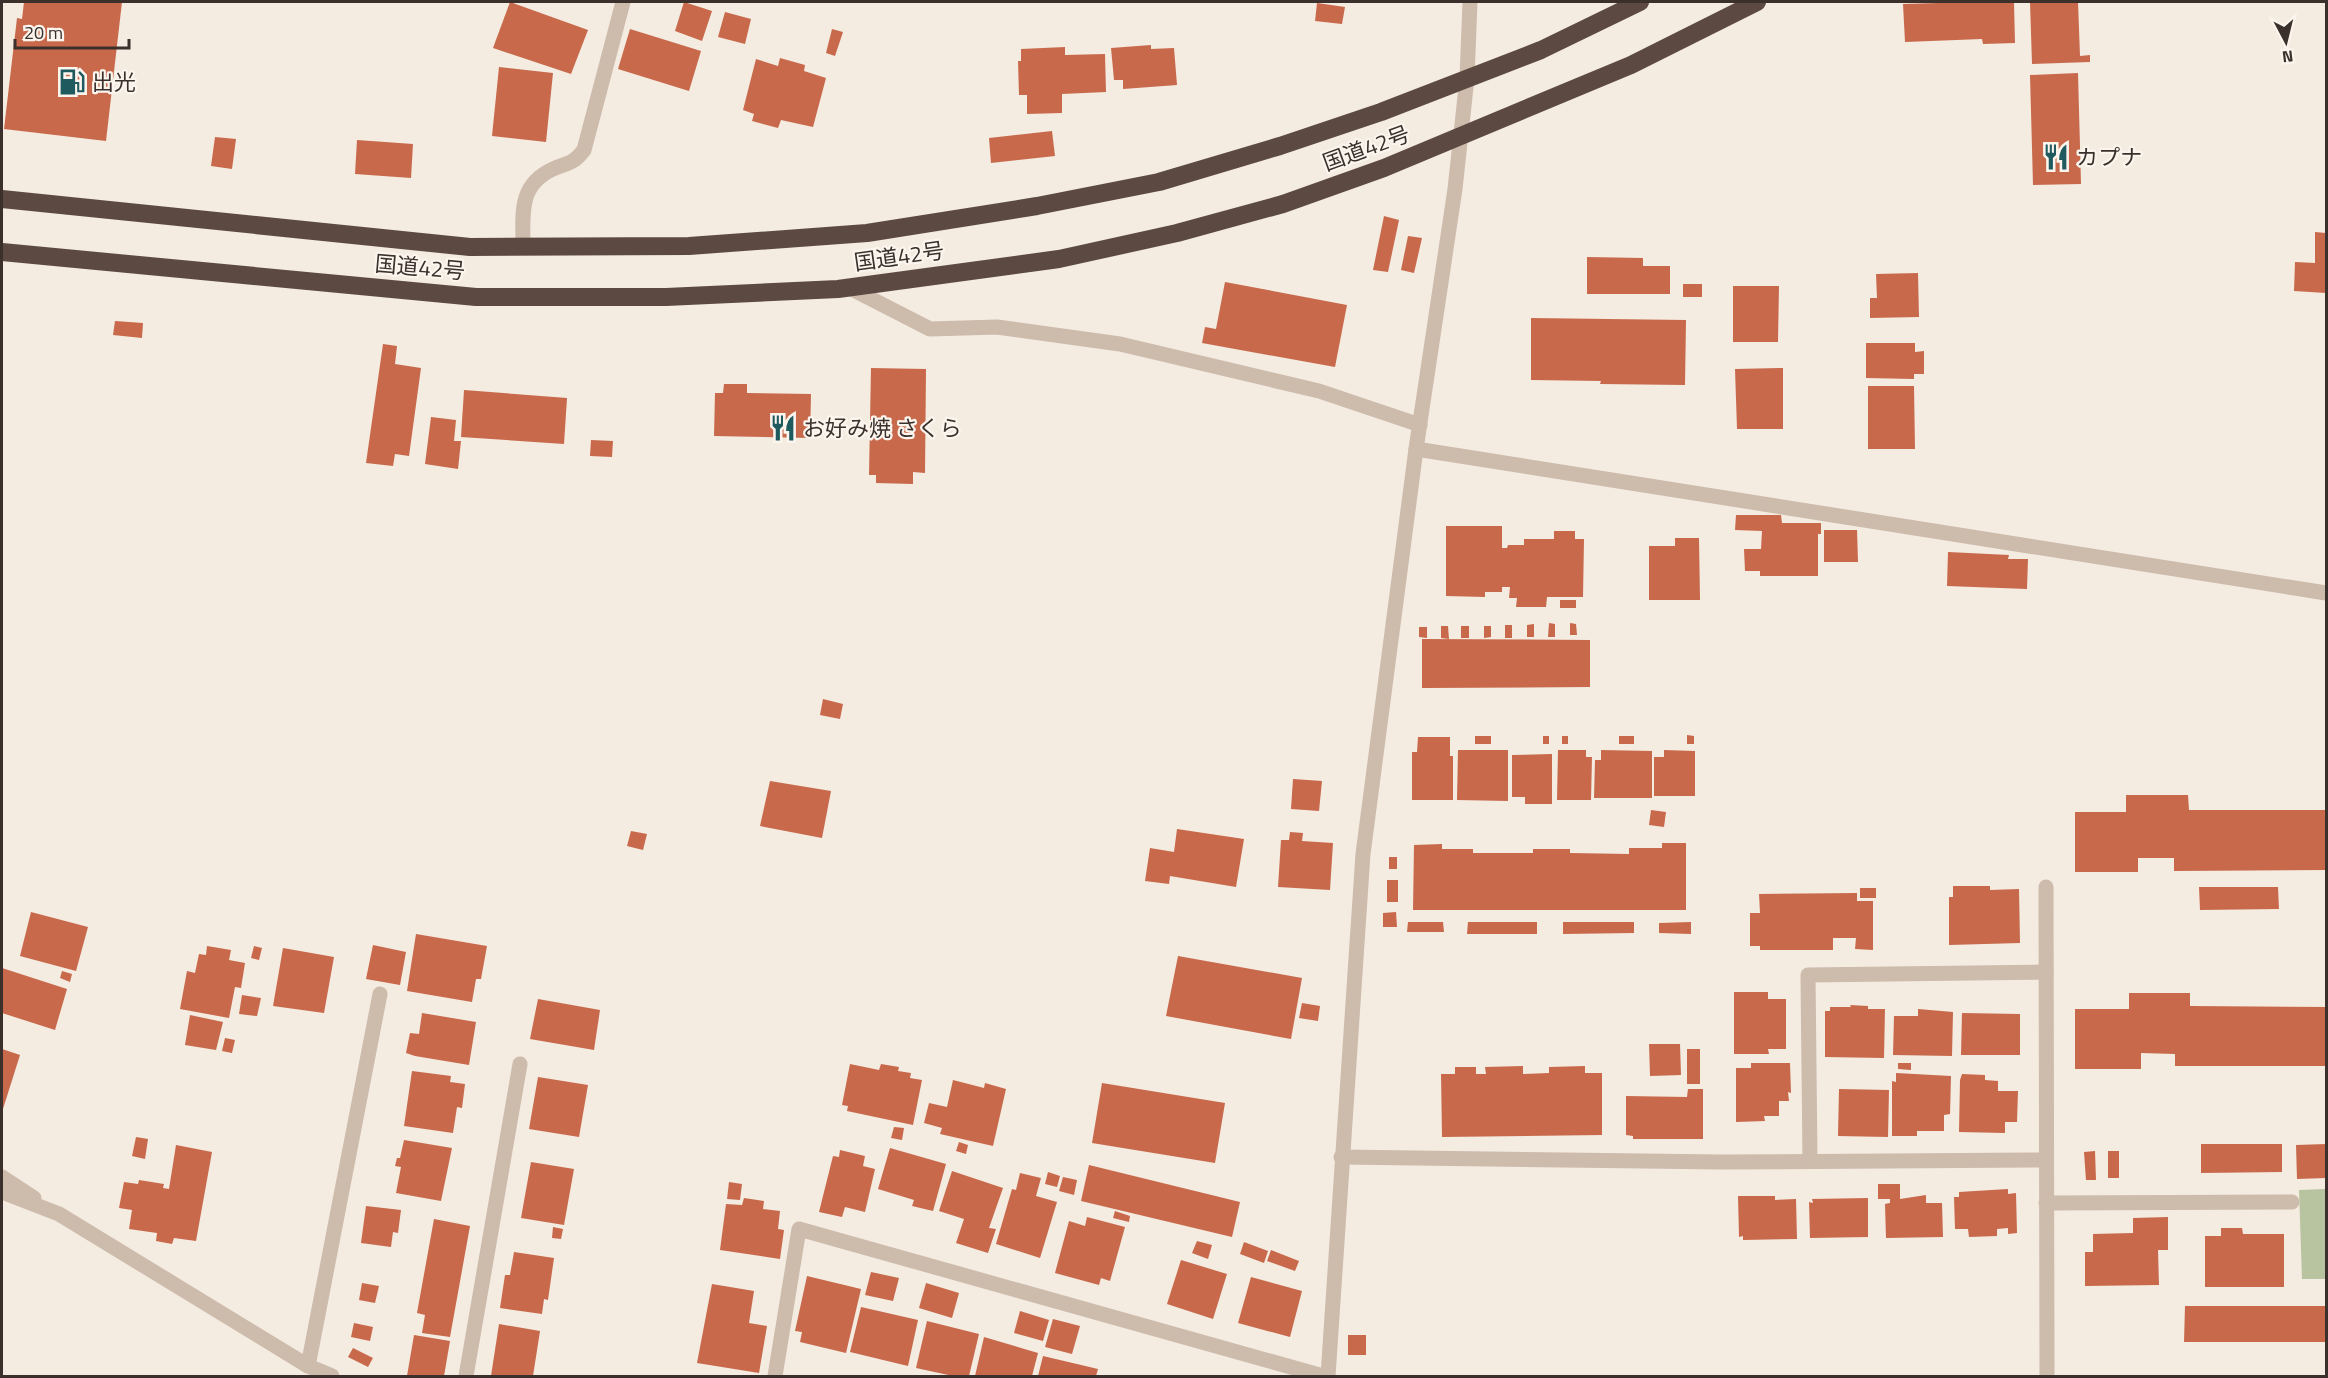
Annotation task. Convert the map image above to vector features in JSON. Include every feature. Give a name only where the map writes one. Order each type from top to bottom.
[{"type":"highway","name":"国道42号","points":[[2,199],[470,246],[689,246],[867,233],[1037,206],[1159,182],[1269,150],[1381,112],[1540,50],[1640,2]]},
{"type":"highway","name":"国道42号","points":[[2,252],[476,297],[666,297],[848,287],[1059,259],[1177,234],[1282,204],[1384,168],[1461,138],[1631,64],[1756,2]]},
{"type":"street","points":[[523,246],[523,201],[535,181],[552,170],[575,162],[584,150],[623,2]]},
{"type":"street","points":[[1328,1377],[1363,854],[1416,449],[1461,138],[1467,78],[1470,2]]},
{"type":"street","points":[[848,287],[930,329],[997,327],[1120,344],[1319,391],[1420,425]]},
{"type":"street","points":[[1416,449],[2326,593]]},
{"type":"street","points":[[2046,886],[2047,1377]]},
{"type":"street","points":[[1810,1161],[1808,975],[2046,972]]},
{"type":"street","points":[[308,1366],[380,994]]},
{"type":"street","points":[[466,1377],[520,1064]]},
{"type":"street","points":[[1341,1157],[1810,1161],[2046,1160]]},
{"type":"street","points":[[2,1177],[308,1366],[333,1377]]},
{"type":"street","points":[[2,1192],[59,1214]]},
{"type":"street","points":[[2046,1203],[2292,1202]]},
{"type":"street","points":[[775,1377],[799,1229],[1323,1377]]},
{"type":"green space","points":[[2326,1189],[2326,1279],[2302,1279],[2299,1190]]},
{"type":"building","points":[[24,2],[122,2],[106,141],[4,129],[17,18],[22,19]]},
{"type":"building","points":[[510,2],[588,30],[571,74],[493,48]]},
{"type":"building","points":[[684,2],[712,11],[702,41],[675,31]]},
{"type":"building","points":[[2014,2],[2015,43],[1983,44],[1982,39],[1905,42],[1903,4]]},
{"type":"building","points":[[2030,2],[2078,2],[2080,56],[2090,55],[2090,62],[2032,64]]},
{"type":"building","points":[[1317,3],[1345,7],[1342,24],[1315,21]]},
{"type":"building","points":[[725,12],[751,19],[745,44],[718,37]]},
{"type":"building","points":[[630,29],[701,51],[689,91],[618,69]]},
{"type":"building","points":[[832,29],[843,32],[835,56],[826,53]]},
{"type":"building","points":[[1151,45],[1151,49],[1174,48],[1177,85],[1123,89],[1123,80],[1114,80],[1111,48]]},
{"type":"building","points":[[1065,47],[1065,55],[1105,54],[1106,92],[1062,94],[1062,113],[1027,114],[1027,95],[1019,95],[1018,61],[1021,61],[1021,49]]},
{"type":"building","points":[[780,58],[805,65],[804,71],[826,78],[813,127],[781,120],[778,128],[752,121],[754,114],[743,110],[756,59],[778,66]]},
{"type":"building","points":[[499,67],[553,73],[546,142],[492,136]]},
{"type":"building","points":[[2078,73],[2081,184],[2033,185],[2030,75]]},
{"type":"building","points":[[1052,131],[1055,156],[991,163],[989,138]]},
{"type":"building","points":[[215,137],[236,139],[232,169],[211,166]]},
{"type":"building","points":[[357,140],[413,144],[411,178],[355,174]]},
{"type":"building","points":[[1384,216],[1399,220],[1388,272],[1373,270]]},
{"type":"building","points":[[2315,232],[2326,233],[2326,293],[2294,291],[2295,262],[2315,263]]},
{"type":"building","points":[[1408,236],[1422,238],[1414,273],[1401,270]]},
{"type":"building","points":[[1587,257],[1643,258],[1643,266],[1670,266],[1670,294],[1587,294]]},
{"type":"building","points":[[1918,273],[1919,317],[1870,318],[1870,298],[1877,298],[1876,274]]},
{"type":"building","points":[[1225,282],[1347,305],[1335,367],[1202,343],[1205,327],[1216,329]]},
{"type":"building","points":[[1683,284],[1702,284],[1702,297],[1683,297]]},
{"type":"building","points":[[1733,286],[1779,286],[1778,342],[1733,342]]},
{"type":"building","points":[[1531,318],[1686,320],[1685,385],[1531,380]]},
{"type":"building","points":[[115,321],[143,323],[142,338],[113,335]]},
{"type":"building","points":[[1866,343],[1915,343],[1915,352],[1924,351],[1924,374],[1914,374],[1914,379],[1866,378]]},
{"type":"building","points":[[383,344],[397,346],[395,364],[421,368],[409,456],[395,454],[393,466],[366,463]]},
{"type":"building","points":[[871,368],[926,369],[925,473],[913,472],[913,484],[876,483],[876,475],[869,475]]},
{"type":"building","points":[[1783,368],[1783,429],[1737,429],[1735,369]]},
{"type":"building","points":[[724,384],[747,384],[747,393],[811,394],[810,438],[714,436],[715,393],[723,393]]},
{"type":"building","points":[[1868,386],[1914,386],[1915,449],[1868,449]]},
{"type":"building","points":[[464,390],[567,398],[564,444],[461,437]]},
{"type":"building","points":[[431,417],[456,420],[454,441],[461,441],[458,469],[425,464]]},
{"type":"building","points":[[591,440],[613,441],[612,457],[590,456]]},
{"type":"building","points":[[1736,515],[1781,515],[1782,523],[1821,523],[1821,534],[1818,534],[1818,576],[1760,576],[1760,571],[1745,571],[1744,549],[1761,549],[1762,531],[1735,530]]},
{"type":"building","points":[[1446,526],[1502,526],[1502,548],[1507,548],[1508,545],[1524,545],[1524,539],[1554,539],[1554,531],[1575,531],[1575,539],[1584,539],[1583,597],[1547,597],[1546,607],[1516,607],[1517,598],[1509,598],[1510,587],[1502,587],[1502,592],[1485,592],[1485,597],[1446,596]]},
{"type":"building","points":[[1824,530],[1857,530],[1858,562],[1824,562]]},
{"type":"building","points":[[1675,538],[1699,538],[1700,600],[1649,600],[1649,546],[1675,546]]},
{"type":"building","points":[[1948,552],[2009,555],[2008,559],[2028,559],[2027,589],[1947,586]]},
{"type":"building","points":[[1560,600],[1576,600],[1576,608],[1560,608]]},
{"type":"building","points":[[1549,623],[1555,624],[1555,637],[1548,637]]},
{"type":"building","points":[[1570,623],[1576,624],[1577,635],[1570,635]]},
{"type":"building","points":[[1534,624],[1534,637],[1527,637],[1527,625]]},
{"type":"building","points":[[1505,625],[1512,625],[1512,638],[1505,638]]},
{"type":"building","points":[[1441,626],[1448,626],[1449,639],[1441,638]]},
{"type":"building","points":[[1461,626],[1469,626],[1469,638],[1461,638]]},
{"type":"building","points":[[1484,626],[1491,626],[1491,637],[1484,638]]},
{"type":"building","points":[[1419,627],[1427,627],[1427,638],[1419,637]]},
{"type":"building","points":[[1422,639],[1590,640],[1590,687],[1422,688]]},
{"type":"building","points":[[823,699],[843,704],[840,719],[820,715]]},
{"type":"building","points":[[1687,735],[1694,736],[1694,744],[1687,744]]},
{"type":"building","points":[[1475,736],[1491,736],[1491,744],[1475,744]]},
{"type":"building","points":[[1543,736],[1549,736],[1549,744],[1543,744]]},
{"type":"building","points":[[1562,736],[1568,736],[1568,744],[1562,744]]},
{"type":"building","points":[[1619,736],[1634,736],[1634,744],[1619,744]]},
{"type":"building","points":[[1418,737],[1450,737],[1450,756],[1453,756],[1453,800],[1412,800],[1412,752],[1417,752]]},
{"type":"building","points":[[1458,750],[1508,750],[1508,801],[1457,800]]},
{"type":"building","points":[[1558,750],[1586,750],[1586,757],[1592,757],[1591,800],[1557,800]]},
{"type":"building","points":[[1601,750],[1652,751],[1652,798],[1594,798],[1595,760],[1601,760]]},
{"type":"building","points":[[1664,750],[1695,751],[1695,796],[1654,796],[1654,757],[1664,757]]},
{"type":"building","points":[[1552,754],[1552,804],[1525,804],[1525,797],[1512,797],[1512,755]]},
{"type":"building","points":[[1293,779],[1322,781],[1319,811],[1291,809]]},
{"type":"building","points":[[770,781],[831,791],[822,838],[760,826]]},
{"type":"building","points":[[2126,795],[2188,795],[2189,810],[2326,810],[2326,870],[2174,871],[2174,858],[2138,858],[2138,872],[2075,872],[2075,812],[2126,812]]},
{"type":"building","points":[[1651,810],[1666,812],[1664,827],[1649,825]]},
{"type":"building","points":[[1177,829],[1244,839],[1236,887],[1170,876],[1169,884],[1145,881],[1150,848],[1174,852]]},
{"type":"building","points":[[631,831],[647,834],[643,850],[627,846]]},
{"type":"building","points":[[1290,832],[1303,833],[1302,841],[1333,843],[1330,890],[1278,887],[1281,840],[1289,840]]},
{"type":"building","points":[[1662,843],[1686,843],[1686,910],[1413,910],[1414,845],[1442,844],[1442,849],[1473,849],[1473,853],[1533,853],[1533,849],[1570,849],[1570,853],[1629,854],[1629,848],[1662,848]]},
{"type":"building","points":[[1389,857],[1397,857],[1397,869],[1389,869]]},
{"type":"building","points":[[1387,880],[1398,880],[1398,902],[1387,902]]},
{"type":"building","points":[[1953,886],[1990,886],[1990,890],[2019,889],[2020,943],[1949,945],[1949,897],[1953,897]]},
{"type":"building","points":[[2199,887],[2278,887],[2279,909],[2200,910]]},
{"type":"building","points":[[1860,888],[1876,888],[1876,898],[1860,898]]},
{"type":"building","points":[[1857,893],[1857,901],[1873,901],[1873,950],[1855,949],[1856,938],[1833,938],[1833,950],[1760,950],[1760,946],[1750,946],[1750,913],[1760,913],[1759,894]]},
{"type":"building","points":[[31,912],[88,927],[76,971],[20,956]]},
{"type":"building","points":[[1396,912],[1397,927],[1383,927],[1383,913]]},
{"type":"building","points":[[1408,922],[1443,922],[1444,932],[1407,932]]},
{"type":"building","points":[[1468,922],[1537,922],[1537,934],[1467,934]]},
{"type":"building","points":[[1563,922],[1634,922],[1634,933],[1563,934]]},
{"type":"building","points":[[1691,922],[1691,934],[1659,933],[1659,923]]},
{"type":"building","points":[[416,934],[487,946],[481,979],[476,979],[472,1002],[407,991]]},
{"type":"building","points":[[373,945],[406,952],[400,985],[366,979]]},
{"type":"building","points":[[207,946],[231,950],[229,960],[245,963],[241,988],[235,987],[229,1018],[180,1009],[187,971],[195,973],[199,954],[206,955]]},
{"type":"building","points":[[254,946],[262,948],[259,960],[251,958]]},
{"type":"building","points":[[283,948],[334,957],[324,1013],[273,1006]]},
{"type":"building","points":[[1178,956],[1302,978],[1291,1039],[1166,1016]]},
{"type":"building","points":[[2,968],[67,989],[55,1030],[2,1013]]},
{"type":"building","points":[[62,971],[72,974],[70,982],[60,978]]},
{"type":"building","points":[[1734,992],[1768,992],[1768,999],[1786,999],[1786,1049],[1768,1049],[1769,1054],[1734,1054]]},
{"type":"building","points":[[2129,993],[2190,993],[2190,1006],[2326,1007],[2326,1066],[2175,1066],[2175,1054],[2141,1053],[2141,1069],[2075,1069],[2075,1009],[2129,1009]]},
{"type":"building","points":[[242,995],[261,998],[257,1016],[239,1014]]},
{"type":"building","points":[[538,999],[600,1010],[594,1050],[530,1039]]},
{"type":"building","points":[[1302,1003],[1320,1006],[1318,1021],[1299,1018]]},
{"type":"building","points":[[1850,1005],[1868,1006],[1868,1009],[1885,1009],[1884,1058],[1825,1057],[1825,1011],[1830,1011],[1830,1007],[1851,1007]]},
{"type":"building","points":[[1918,1009],[1953,1012],[1952,1056],[1893,1055],[1894,1016],[1918,1016]]},
{"type":"building","points":[[422,1013],[476,1022],[469,1065],[406,1053],[410,1033],[419,1034]]},
{"type":"building","points":[[1962,1013],[2020,1014],[2020,1055],[1961,1055]]},
{"type":"building","points":[[190,1015],[223,1022],[216,1050],[185,1045]]},
{"type":"building","points":[[225,1038],[235,1040],[232,1053],[222,1051]]},
{"type":"building","points":[[1649,1044],[1680,1044],[1681,1075],[1650,1076]]},
{"type":"building","points":[[2,1049],[20,1055],[2,1112]]},
{"type":"building","points":[[1687,1049],[1700,1049],[1700,1084],[1687,1084]]},
{"type":"building","points":[[1751,1063],[1790,1063],[1789,1101],[1779,1101],[1779,1116],[1764,1116],[1765,1121],[1736,1122],[1736,1068],[1751,1068]]},
{"type":"building","points":[[1898,1063],[1911,1063],[1911,1070],[1898,1069]]},
{"type":"building","points":[[850,1064],[879,1070],[881,1064],[899,1067],[898,1071],[911,1073],[910,1078],[922,1080],[913,1125],[847,1111],[848,1106],[842,1105]]},
{"type":"building","points":[[1523,1066],[1523,1074],[1549,1073],[1549,1067],[1585,1066],[1585,1073],[1602,1073],[1602,1135],[1442,1137],[1441,1074],[1455,1074],[1455,1067],[1476,1067],[1476,1074],[1486,1074],[1485,1067]]},
{"type":"building","points":[[412,1071],[451,1076],[450,1082],[465,1084],[462,1108],[457,1107],[453,1133],[404,1126]]},
{"type":"building","points":[[1896,1073],[1951,1076],[1950,1114],[1944,1115],[1944,1131],[1917,1131],[1917,1136],[1892,1136],[1892,1081],[1896,1082]]},
{"type":"building","points":[[1962,1074],[1985,1075],[1985,1080],[1998,1081],[1998,1091],[2018,1091],[2017,1122],[2005,1122],[2005,1133],[1959,1132]]},
{"type":"building","points":[[538,1077],[588,1085],[579,1137],[529,1129]]},
{"type":"building","points":[[953,1080],[984,1088],[985,1083],[1006,1089],[993,1146],[940,1134],[942,1128],[924,1123],[929,1103],[947,1107]]},
{"type":"building","points":[[1102,1083],[1225,1103],[1215,1163],[1092,1143]]},
{"type":"building","points":[[1688,1089],[1703,1089],[1703,1139],[1633,1139],[1633,1136],[1626,1135],[1626,1096],[1687,1097]]},
{"type":"building","points":[[1839,1089],[1889,1090],[1888,1137],[1838,1136]]},
{"type":"building","points":[[894,1127],[904,1128],[902,1140],[891,1138]]},
{"type":"building","points":[[136,1137],[148,1139],[145,1159],[132,1156]]},
{"type":"building","points":[[404,1140],[452,1148],[441,1201],[396,1193],[401,1167],[395,1166],[397,1158],[400,1158]]},
{"type":"building","points":[[959,1142],[968,1145],[966,1154],[956,1151]]},
{"type":"building","points":[[2201,1144],[2282,1144],[2282,1172],[2201,1173]]},
{"type":"building","points":[[2326,1144],[2326,1178],[2297,1179],[2296,1145]]},
{"type":"building","points":[[176,1145],[212,1152],[196,1241],[174,1238],[172,1244],[156,1241],[157,1233],[129,1229],[132,1210],[119,1208],[124,1182],[138,1184],[139,1180],[164,1184],[163,1188],[169,1189]]},
{"type":"building","points":[[890,1148],[946,1164],[933,1211],[912,1206],[914,1200],[878,1189]]},
{"type":"building","points":[[840,1150],[865,1156],[863,1166],[875,1169],[865,1212],[845,1207],[842,1217],[819,1212],[833,1156],[839,1157]]},
{"type":"building","points":[[2095,1151],[2096,1180],[2086,1180],[2084,1152]]},
{"type":"building","points":[[2108,1151],[2119,1151],[2119,1178],[2108,1178]]},
{"type":"building","points":[[531,1162],[574,1169],[564,1225],[521,1218]]},
{"type":"building","points":[[1089,1165],[1240,1202],[1232,1237],[1081,1201]]},
{"type":"building","points":[[952,1171],[1003,1188],[989,1228],[996,1229],[988,1253],[956,1243],[964,1219],[939,1211]]},
{"type":"building","points":[[1048,1172],[1060,1176],[1057,1187],[1045,1184]]},
{"type":"building","points":[[1020,1173],[1041,1178],[1036,1196],[1057,1202],[1040,1258],[996,1244],[1012,1189],[1016,1190]]},
{"type":"building","points":[[1063,1177],[1077,1180],[1074,1195],[1059,1191]]},
{"type":"building","points":[[729,1182],[742,1184],[740,1200],[727,1199]]},
{"type":"building","points":[[1878,1184],[1900,1184],[1900,1199],[1926,1195],[1926,1203],[1942,1203],[1943,1237],[1886,1238],[1885,1204],[1890,1203],[1890,1199],[1878,1199]]},
{"type":"building","points":[[2008,1189],[2008,1194],[2016,1193],[2017,1233],[2008,1234],[2008,1228],[1997,1229],[1997,1236],[1969,1237],[1968,1229],[1955,1229],[1954,1197],[1959,1197],[1959,1192]]},
{"type":"building","points":[[1738,1196],[1775,1196],[1775,1200],[1796,1199],[1797,1239],[1743,1240],[1743,1236],[1739,1237]]},
{"type":"building","points":[[744,1198],[764,1201],[763,1209],[780,1211],[778,1229],[784,1230],[780,1259],[720,1250],[726,1204],[742,1205]]},
{"type":"building","points":[[1868,1198],[1868,1237],[1810,1238],[1809,1202],[1813,1203],[1812,1199]]},
{"type":"building","points":[[366,1206],[401,1210],[398,1233],[393,1232],[391,1247],[361,1243]]},
{"type":"building","points":[[1115,1211],[1130,1216],[1129,1222],[1113,1218]]},
{"type":"building","points":[[1087,1217],[1125,1227],[1110,1281],[1101,1278],[1099,1285],[1055,1273],[1069,1221],[1085,1226]]},
{"type":"building","points":[[2168,1217],[2168,1250],[2158,1250],[2159,1285],[2085,1286],[2085,1252],[2093,1252],[2093,1234],[2133,1233],[2133,1218]]},
{"type":"building","points":[[434,1219],[470,1226],[450,1337],[422,1333],[425,1315],[417,1313]]},
{"type":"building","points":[[553,1227],[563,1229],[561,1239],[552,1238]]},
{"type":"building","points":[[2221,1228],[2242,1228],[2243,1234],[2284,1234],[2284,1287],[2205,1287],[2205,1236],[2221,1236]]},
{"type":"building","points":[[1197,1241],[1212,1245],[1208,1259],[1192,1253]]},
{"type":"building","points":[[1244,1242],[1268,1251],[1264,1263],[1240,1254]]},
{"type":"building","points":[[1271,1250],[1299,1261],[1295,1271],[1267,1261]]},
{"type":"building","points":[[514,1252],[554,1258],[548,1300],[544,1299],[542,1314],[500,1308],[505,1275],[510,1275]]},
{"type":"building","points":[[1181,1260],[1227,1274],[1213,1319],[1167,1304]]},
{"type":"building","points":[[871,1272],[899,1278],[893,1301],[865,1295]]},
{"type":"building","points":[[807,1276],[861,1289],[846,1353],[800,1342],[802,1332],[795,1331]]},
{"type":"building","points":[[1251,1277],[1302,1291],[1290,1337],[1238,1323]]},
{"type":"building","points":[[362,1283],[379,1286],[375,1303],[359,1300]]},
{"type":"building","points":[[926,1283],[959,1293],[952,1318],[919,1308]]},
{"type":"building","points":[[712,1284],[754,1291],[749,1323],[767,1326],[759,1373],[697,1363]]},
{"type":"building","points":[[2185,1306],[2326,1306],[2326,1342],[2184,1342]]},
{"type":"building","points":[[861,1307],[918,1320],[908,1366],[850,1352]]},
{"type":"building","points":[[1020,1311],[1049,1320],[1043,1341],[1014,1333]]},
{"type":"building","points":[[1053,1319],[1080,1326],[1072,1354],[1045,1347]]},
{"type":"building","points":[[927,1321],[979,1334],[969,1376],[953,1376],[916,1368]]},
{"type":"building","points":[[354,1323],[373,1327],[370,1341],[351,1337]]},
{"type":"building","points":[[499,1324],[540,1331],[533,1376],[491,1376]]},
{"type":"building","points":[[414,1335],[450,1341],[444,1376],[407,1376]]},
{"type":"building","points":[[1348,1335],[1366,1335],[1366,1355],[1348,1355]]},
{"type":"building","points":[[984,1337],[1038,1353],[1032,1376],[975,1376]]},
{"type":"building","points":[[353,1348],[373,1358],[368,1367],[348,1357]]},
{"type":"building","points":[[1043,1356],[1098,1369],[1096,1376],[1038,1376]]},
{"type":"place","name":"出光","points":[[72,82]]},
{"type":"place","name":"カプナ","points":[[2056,157]]},
{"type":"place","name":"お好み焼 さくら","points":[[783,428]]}]
